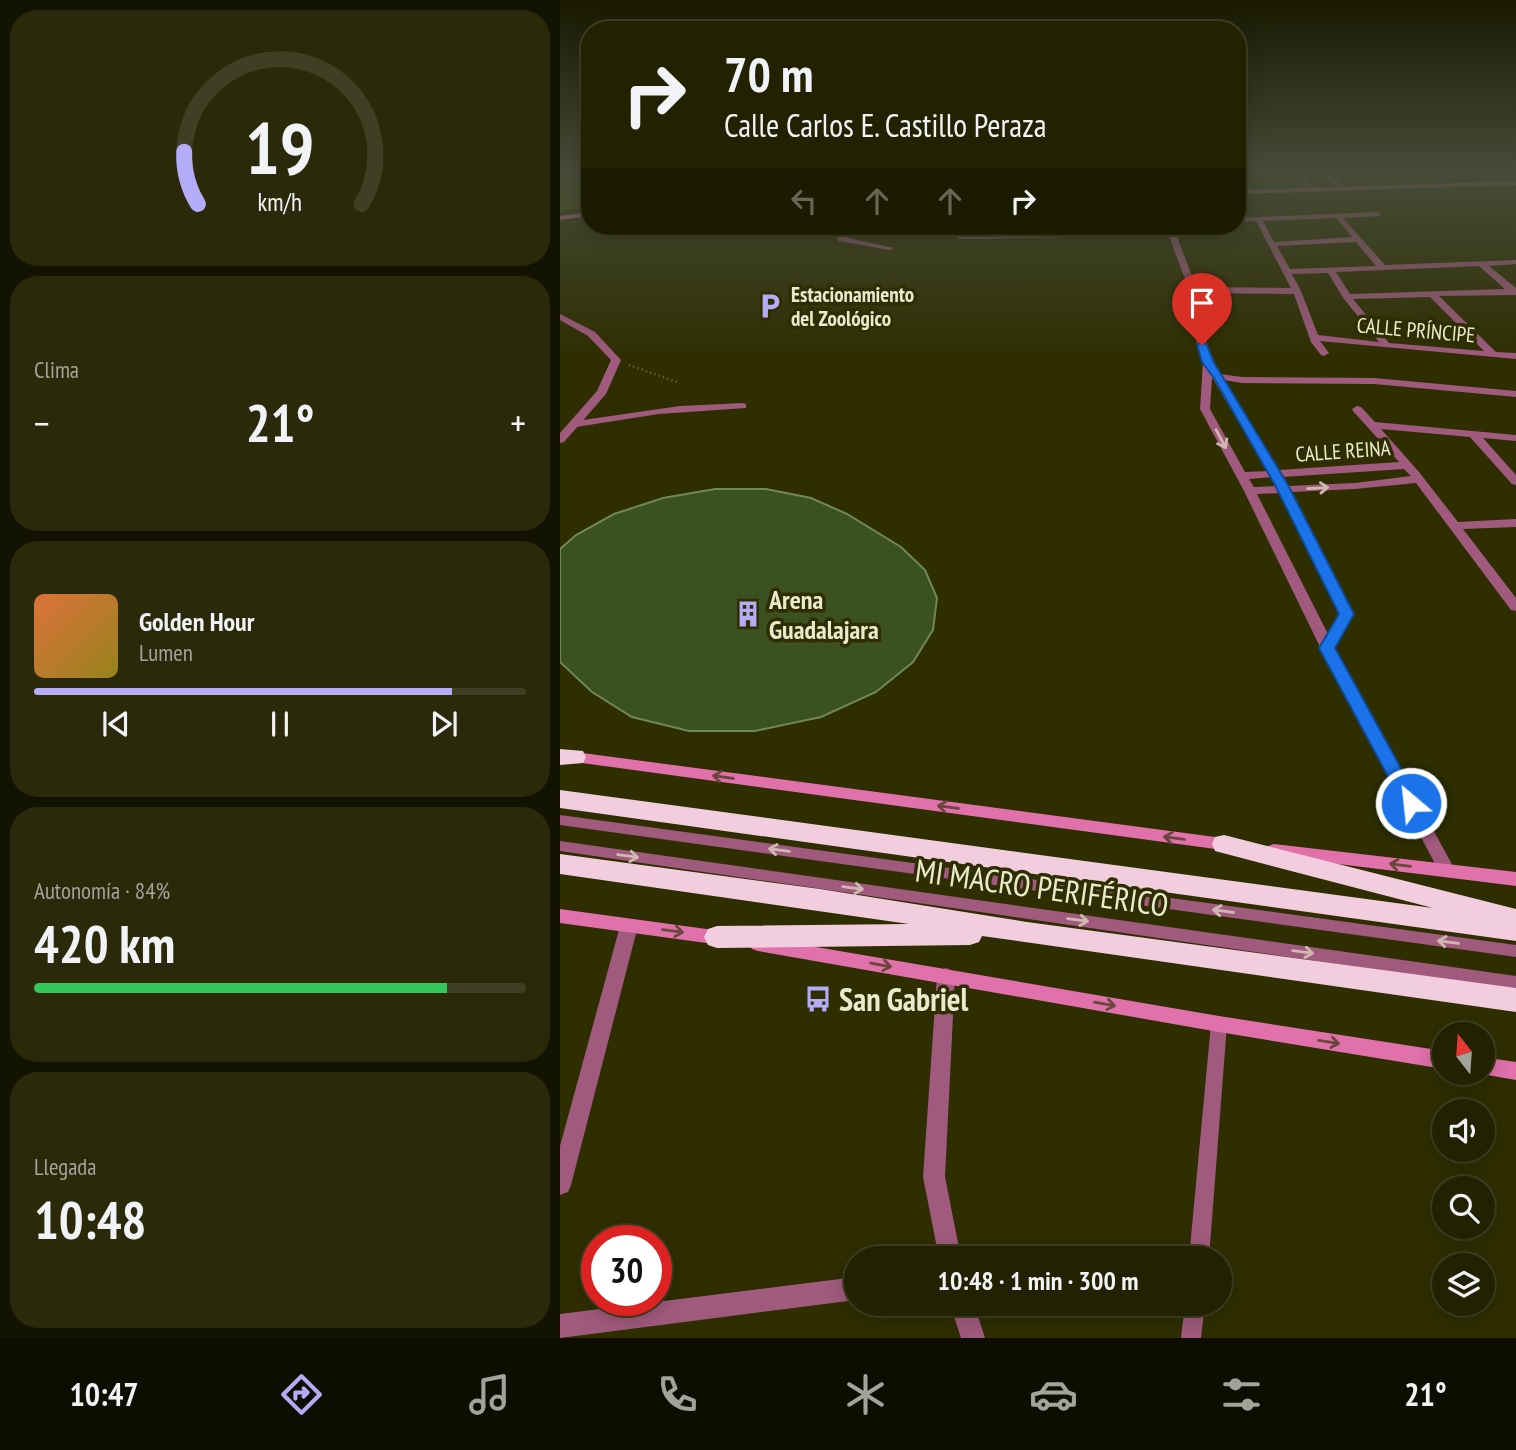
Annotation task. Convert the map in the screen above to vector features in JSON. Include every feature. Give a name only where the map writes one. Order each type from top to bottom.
[{"type":"highway","points":[[560,799],[1516,930]]},
{"type":"highway","points":[[1224,844],[1516,919]]},
{"type":"highway","points":[[560,864],[820,899],[1027,933],[1516,1000]]},
{"type":"highway","points":[[717,937],[1027,933]]},
{"type":"street","points":[[1266,232],[1324,353]]},
{"type":"street","points":[[1353,232],[1382,267]]},
{"type":"street","points":[[839,235],[841,239],[890,248]]},
{"type":"street","points":[[1172,235],[1191,285],[1202,345],[1214,376],[1284,490],[1346,614],[1327,648]]},
{"type":"street","points":[[1272,244],[1359,239]]},
{"type":"street","points":[[1286,272],[1516,262]]},
{"type":"street","points":[[1482,264],[1515,292]]},
{"type":"street","points":[[1330,270],[1347,298],[1387,346]]},
{"type":"street","points":[[1191,285],[1294,287]]},
{"type":"street","points":[[1347,298],[1515,292]]},
{"type":"street","points":[[1433,295],[1493,354]]},
{"type":"street","points":[[560,317],[584,327],[603,342],[617,360],[602,392],[560,440]]},
{"type":"street","name":"CALLE PRÍNCIPE","points":[[1314,337],[1387,346],[1516,356]]},
{"type":"street","points":[[1214,376],[1242,380],[1374,381],[1516,394]]},
{"type":"street","points":[[1214,376],[1204,391],[1205,409],[1250,491],[1327,648],[1447,870]]},
{"type":"street","points":[[1357,409],[1419,479],[1511,594],[1516,607]]},
{"type":"street","points":[[1370,425],[1516,438]]},
{"type":"street","points":[[1473,434],[1516,482]]},
{"type":"street","name":"CALLE REINA","points":[[1241,476],[1407,465]]},
{"type":"street","points":[[1344,471],[1355,486]]},
{"type":"street","name":"CALLE REINA","points":[[1250,491],[1355,486],[1419,479]]},
{"type":"street","points":[[1455,526],[1516,523]]},
{"type":"street","points":[[565,756],[1224,844],[1516,879]]},
{"type":"street","points":[[560,916],[717,937],[1432,1058]]},
{"type":"street","points":[[560,1185],[629,926]]},
{"type":"street","points":[[946,976],[934,1177],[947,1246]]},
{"type":"street","points":[[1495,1068],[1516,1071]]},
{"type":"street","points":[[560,1326],[844,1290]]},
{"type":"street","points":[[966,1316],[973,1338]]},
{"type":"lane","points":[[960,235],[1070,235]]},
{"type":"lane","points":[[576,424],[712,405],[743,406]]},
{"type":"lane","name":"MI MACRO PERIFÉRICO","points":[[560,820],[1516,951]]},
{"type":"lane","name":"MI MACRO PERIFÉRICO","points":[[560,846],[1516,983]]},
{"type":"lane","points":[[1200,1246],[1219,1024]]},
{"type":"lane","points":[[1191,1338],[1194,1316]]},
{"type":"path","points":[[617,360],[680,383]]},
{"type":"building","name":"Arena Guadalajara","points":[[715,489],[766,489],[811,498],[847,514],[901,547],[925,570],[937,598],[933,630],[913,662],[876,692],[821,717],[755,731],[689,731],[632,717],[592,692],[560,662],[560,549],[576,535],[614,514],[663,498]]},
{"type":"place","name":"Estacionamiento del Zoológico","points":[[770,306]]},
{"type":"place","name":"Arena Guadalajara","points":[[748,614]]},
{"type":"place","name":"San Gabriel","points":[[818,999]]},
{"type":"route","points":[[1202,345],[1208,362],[1220,377],[1282,485],[1346,614],[1327,648],[1411,803]]}]
